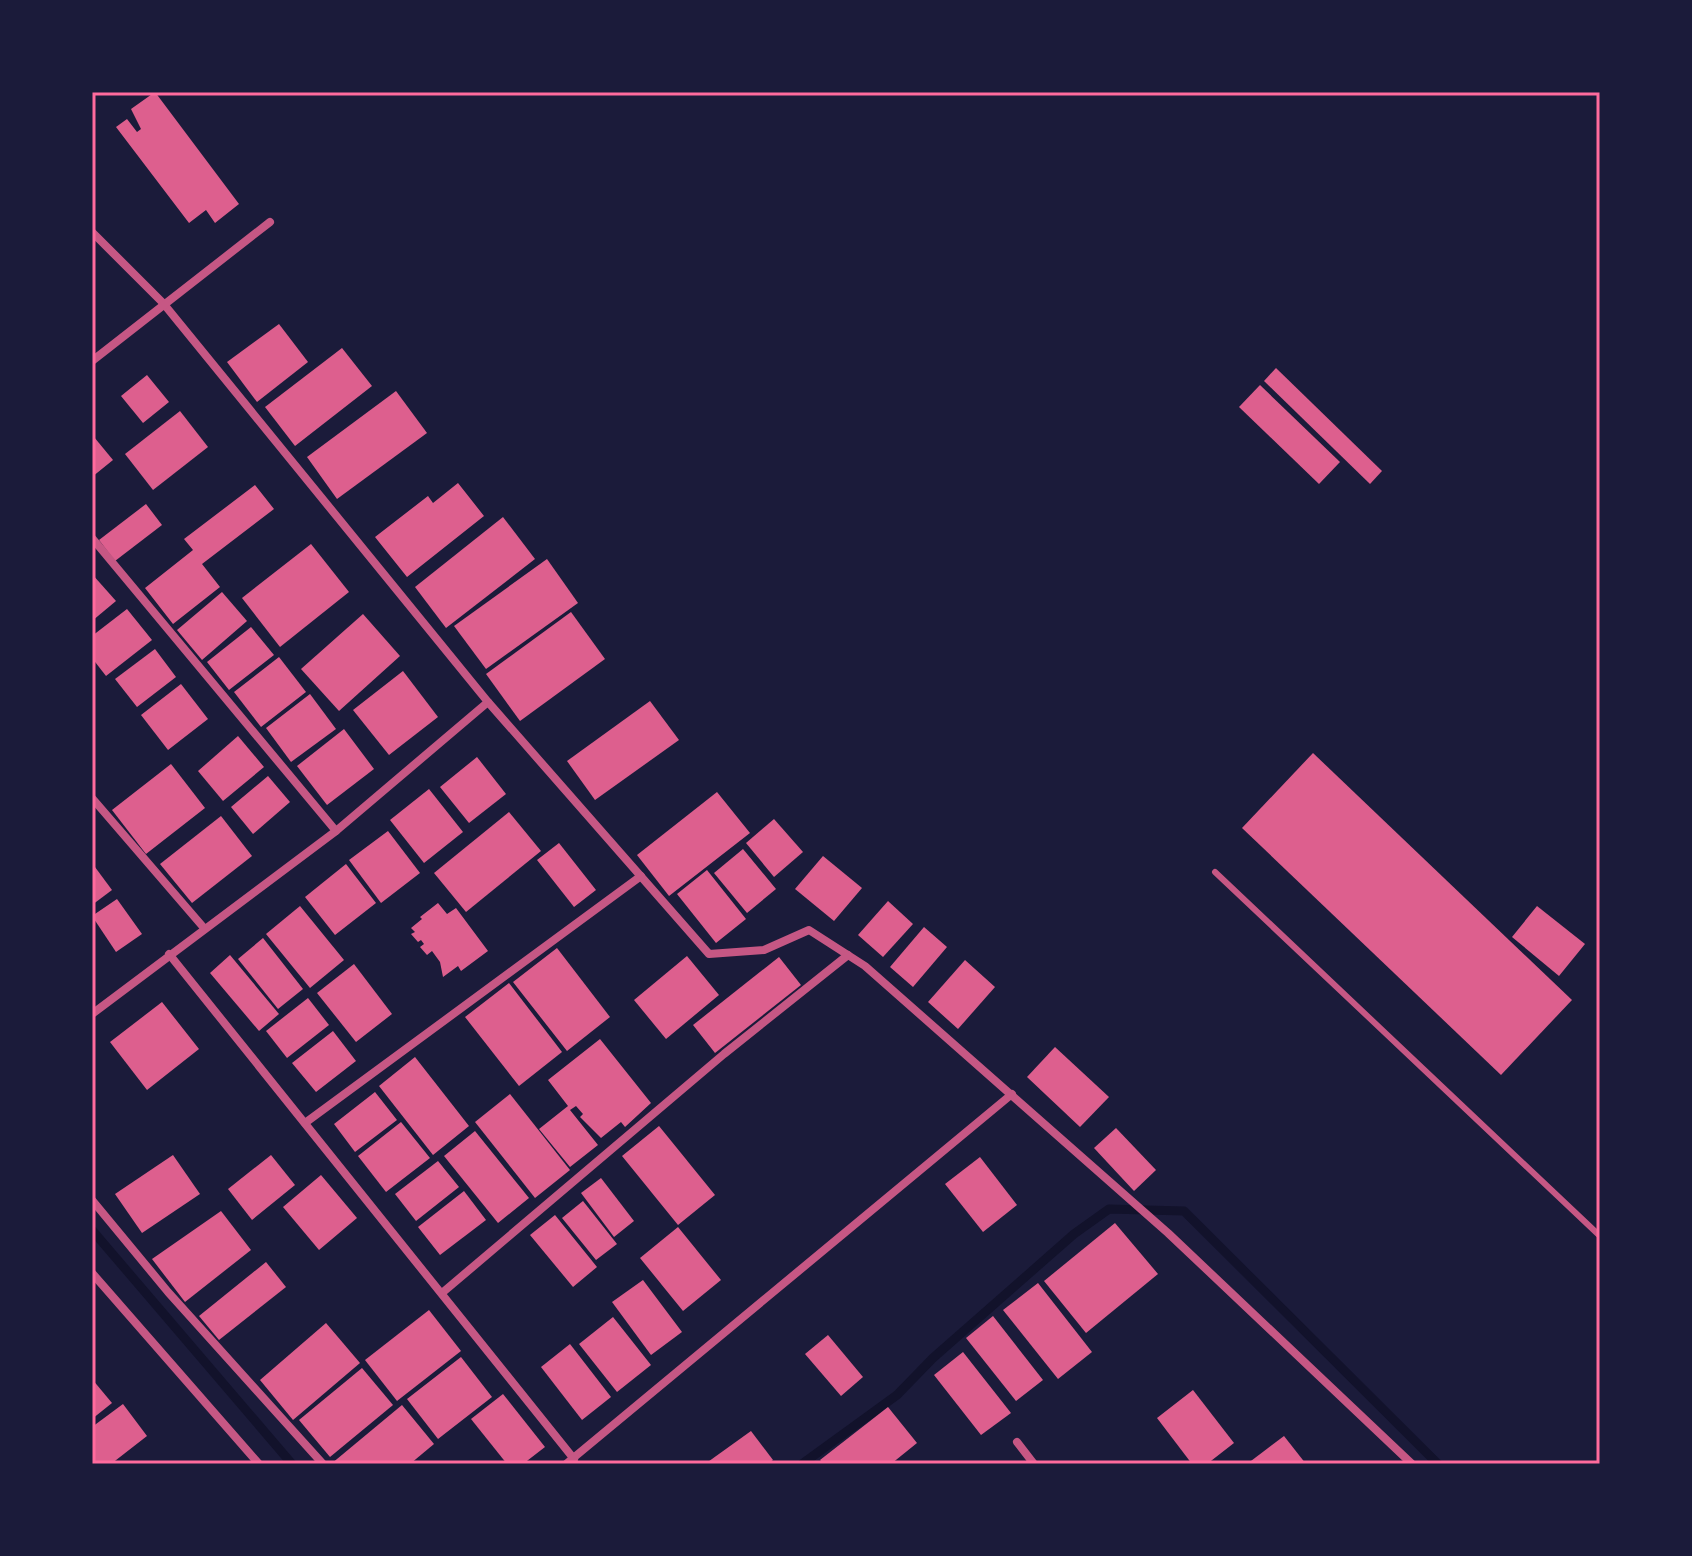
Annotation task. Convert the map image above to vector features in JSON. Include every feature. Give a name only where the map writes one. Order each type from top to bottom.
[{"type":"street","points":[[92,361],[270,222]]},
{"type":"street","points":[[92,232],[163,303],[488,702],[709,954],[764,950],[809,930],[848,955],[1129,1197],[1412,1464]]},
{"type":"street","points":[[92,538],[336,831]]},
{"type":"street","points":[[92,1014],[336,831],[488,702]]},
{"type":"street","points":[[92,798],[204,928]]},
{"type":"street","points":[[305,1123],[641,876]]},
{"type":"street","points":[[169,954],[442,1293],[570,1461],[1012,1094]]},
{"type":"street","points":[[442,1293],[724,1054],[848,955]]},
{"type":"street","points":[[92,1200],[168,1292],[323,1464]]},
{"type":"street","points":[[92,1273],[259,1464]]},
{"type":"street","points":[[1017,1442],[1034,1464]]},
{"type":"lane","points":[[1215,872],[1600,1236]]},
{"type":"building","points":[[155,92],[239,204],[215,223],[206,210],[189,223],[116,127],[127,119],[137,132],[141,129],[131,109]]},
{"type":"building","points":[[279,324],[308,362],[257,402],[227,362]]},
{"type":"building","points":[[342,348],[372,386],[295,446],[265,407]]},
{"type":"building","points":[[1276,368],[1382,471],[1370,484],[1264,381]]},
{"type":"building","points":[[147,375],[169,402],[143,423],[121,396]]},
{"type":"building","points":[[1260,385],[1340,462],[1319,484],[1239,407]]},
{"type":"building","points":[[396,391],[427,433],[337,499],[307,457]]},
{"type":"building","points":[[180,411],[208,447],[153,490],[125,454]]},
{"type":"building","points":[[94,437],[113,460],[92,477],[92,439]]},
{"type":"building","points":[[458,483],[484,516],[407,577],[375,537],[428,496],[433,503]]},
{"type":"building","points":[[255,485],[274,509],[202,564],[220,587],[173,624],[145,588],[193,550],[184,539]]},
{"type":"building","points":[[146,504],[162,525],[115,561],[99,540]]},
{"type":"building","points":[[503,517],[535,559],[446,628],[415,587]]},
{"type":"building","points":[[311,544],[349,592],[280,647],[242,598]]},
{"type":"building","points":[[547,559],[578,603],[486,669],[454,626]]},
{"type":"building","points":[[92,574],[116,601],[92,621]]},
{"type":"building","points":[[222,592],[247,621],[202,660],[177,630]]},
{"type":"building","points":[[127,609],[152,640],[106,676],[92,658],[92,636]]},
{"type":"building","points":[[571,612],[605,659],[520,721],[486,674]]},
{"type":"building","points":[[363,614],[400,656],[339,711],[301,669]]},
{"type":"building","points":[[251,627],[274,655],[229,690],[207,662]]},
{"type":"building","points":[[155,649],[176,677],[137,707],[115,679]]},
{"type":"building","points":[[279,657],[306,692],[261,727],[234,692]]},
{"type":"building","points":[[403,671],[438,717],[389,755],[353,710]]},
{"type":"building","points":[[181,684],[208,719],[168,750],[141,715]]},
{"type":"building","points":[[310,694],[336,729],[291,762],[266,728]]},
{"type":"building","points":[[650,701],[679,740],[595,800],[567,761]]},
{"type":"building","points":[[344,729],[374,769],[327,805],[297,766]]},
{"type":"building","points":[[238,736],[264,767],[223,801],[198,771]]},
{"type":"building","points":[[1313,753],[1572,1000],[1501,1075],[1242,828]]},
{"type":"building","points":[[477,757],[506,794],[469,823],[440,787]]},
{"type":"building","points":[[171,764],[205,808],[146,854],[112,810]]},
{"type":"building","points":[[268,776],[290,802],[253,834],[231,807]]},
{"type":"building","points":[[429,789],[463,832],[424,863],[390,820]]},
{"type":"building","points":[[717,792],[750,833],[669,896],[637,855]]},
{"type":"building","points":[[509,812],[541,851],[466,912],[434,873]]},
{"type":"building","points":[[221,816],[252,856],[192,903],[160,864]]},
{"type":"building","points":[[774,819],[803,852],[774,877],[746,843]]},
{"type":"building","points":[[388,831],[420,873],[381,903],[349,860]]},
{"type":"building","points":[[559,843],[596,890],[574,907],[537,860]]},
{"type":"building","points":[[743,849],[776,889],[747,913],[714,873]]},
{"type":"building","points":[[823,856],[862,888],[834,921],[795,889]]},
{"type":"building","points":[[92,863],[112,890],[92,905]]},
{"type":"building","points":[[346,864],[376,903],[335,935],[305,897]]},
{"type":"building","points":[[707,870],[746,919],[716,943],[677,894]]},
{"type":"building","points":[[117,899],[142,934],[116,952],[92,916]]},
{"type":"building","points":[[888,901],[913,924],[883,957],[858,935]]},
{"type":"building","points":[[438,903],[447,914],[456,908],[488,951],[461,971],[458,966],[443,977],[440,962],[432,951],[427,955],[420,947],[424,944],[421,940],[418,942],[411,934],[415,932],[411,928],[422,919],[420,917]]},
{"type":"building","points":[[300,906],[344,960],[310,988],[266,934]]},
{"type":"building","points":[[1537,906],[1585,944],[1559,976],[1512,937]]},
{"type":"building","points":[[924,927],[947,947],[913,987],[890,967]]},
{"type":"building","points":[[263,938],[303,989],[278,1009],[238,959]]},
{"type":"building","points":[[557,948],[610,1017],[567,1051],[513,982]]},
{"type":"building","points":[[230,955],[279,1014],[259,1031],[210,973]]},
{"type":"building","points":[[687,956],[719,995],[666,1039],[634,1000]]},
{"type":"building","points":[[779,957],[801,985],[715,1053],[693,1025]]},
{"type":"building","points":[[965,960],[995,987],[958,1029],[928,1002]]},
{"type":"building","points":[[354,964],[392,1014],[356,1042],[317,993]]},
{"type":"building","points":[[509,983],[562,1052],[519,1086],[465,1017]]},
{"type":"building","points":[[308,998],[329,1025],[287,1058],[266,1031]]},
{"type":"building","points":[[162,1002],[199,1049],[147,1090],[110,1042]]},
{"type":"building","points":[[333,1031],[356,1061],[316,1092],[292,1063]]},
{"type":"building","points":[[600,1039],[651,1103],[625,1127],[621,1122],[601,1138],[580,1117],[583,1114],[576,1106],[570,1110],[598,1145],[570,1167],[539,1129],[568,1106],[548,1080]]},
{"type":"building","points":[[1055,1047],[1109,1097],[1080,1127],[1027,1077]]},
{"type":"building","points":[[415,1057],[469,1126],[433,1155],[379,1086]]},
{"type":"building","points":[[375,1092],[397,1120],[355,1152],[334,1124]]},
{"type":"building","points":[[510,1094],[570,1170],[535,1198],[475,1122]]},
{"type":"building","points":[[401,1122],[430,1158],[386,1192],[358,1156]]},
{"type":"building","points":[[659,1126],[715,1195],[678,1225],[622,1156]]},
{"type":"building","points":[[1116,1128],[1156,1170],[1134,1191],[1094,1148]]},
{"type":"building","points":[[475,1131],[529,1198],[498,1223],[444,1156]]},
{"type":"building","points":[[173,1155],[200,1194],[142,1233],[115,1194]]},
{"type":"building","points":[[271,1155],[295,1185],[252,1220],[228,1189]]},
{"type":"building","points":[[980,1157],[1017,1205],[983,1232],[945,1184]]},
{"type":"building","points":[[438,1161],[459,1187],[416,1221],[395,1194]]},
{"type":"building","points":[[321,1175],[357,1218],[319,1250],[283,1207]]},
{"type":"building","points":[[601,1178],[634,1221],[614,1237],[581,1193]]},
{"type":"building","points":[[464,1191],[486,1220],[440,1255],[418,1227]]},
{"type":"building","points":[[583,1201],[617,1244],[596,1260],[562,1218]]},
{"type":"building","points":[[221,1211],[251,1250],[185,1302],[152,1259]]},
{"type":"building","points":[[555,1215],[597,1267],[573,1287],[530,1235]]},
{"type":"building","points":[[1115,1223],[1158,1274],[1086,1333],[1044,1281]]},
{"type":"building","points":[[678,1227],[721,1280],[683,1311],[640,1258]]},
{"type":"building","points":[[266,1262],[286,1287],[219,1340],[199,1316]]},
{"type":"building","points":[[643,1280],[682,1332],[651,1355],[612,1302]]},
{"type":"building","points":[[1038,1283],[1092,1352],[1058,1379],[1003,1310]]},
{"type":"building","points":[[429,1310],[461,1351],[397,1401],[365,1360]]},
{"type":"building","points":[[993,1316],[1043,1380],[1016,1401],[966,1338]]},
{"type":"building","points":[[613,1317],[651,1365],[617,1392],[579,1344]]},
{"type":"building","points":[[326,1323],[360,1363],[293,1420],[260,1380]]},
{"type":"building","points":[[828,1335],[863,1377],[841,1396],[805,1354]]},
{"type":"building","points":[[570,1344],[611,1397],[582,1420],[541,1367]]},
{"type":"building","points":[[963,1352],[1011,1413],[981,1435],[934,1375]]},
{"type":"building","points":[[461,1357],[492,1397],[438,1439],[407,1399]]},
{"type":"building","points":[[362,1368],[393,1405],[330,1457],[299,1420]]},
{"type":"building","points":[[92,1379],[112,1403],[92,1419]]},
{"type":"building","points":[[1193,1390],[1234,1443],[1207,1464],[1192,1464],[1157,1418]]},
{"type":"building","points":[[503,1394],[545,1447],[523,1464],[507,1464],[471,1419]]},
{"type":"building","points":[[123,1404],[147,1436],[111,1464],[92,1464],[92,1427]]},
{"type":"building","points":[[402,1405],[434,1444],[410,1464],[331,1464]]},
{"type":"building","points":[[888,1407],[917,1443],[891,1464],[824,1464],[820,1460]]},
{"type":"building","points":[[751,1431],[773,1460],[767,1464],[705,1464]]},
{"type":"building","points":[[1284,1436],[1306,1464],[1247,1464]]},
{"type":"waterway","points":[[802,1464],[897,1395],[933,1358],[1074,1234],[1109,1209],[1184,1211],[1438,1464]]},
{"type":"waterway","points":[[92,1230],[292,1464]]}]
